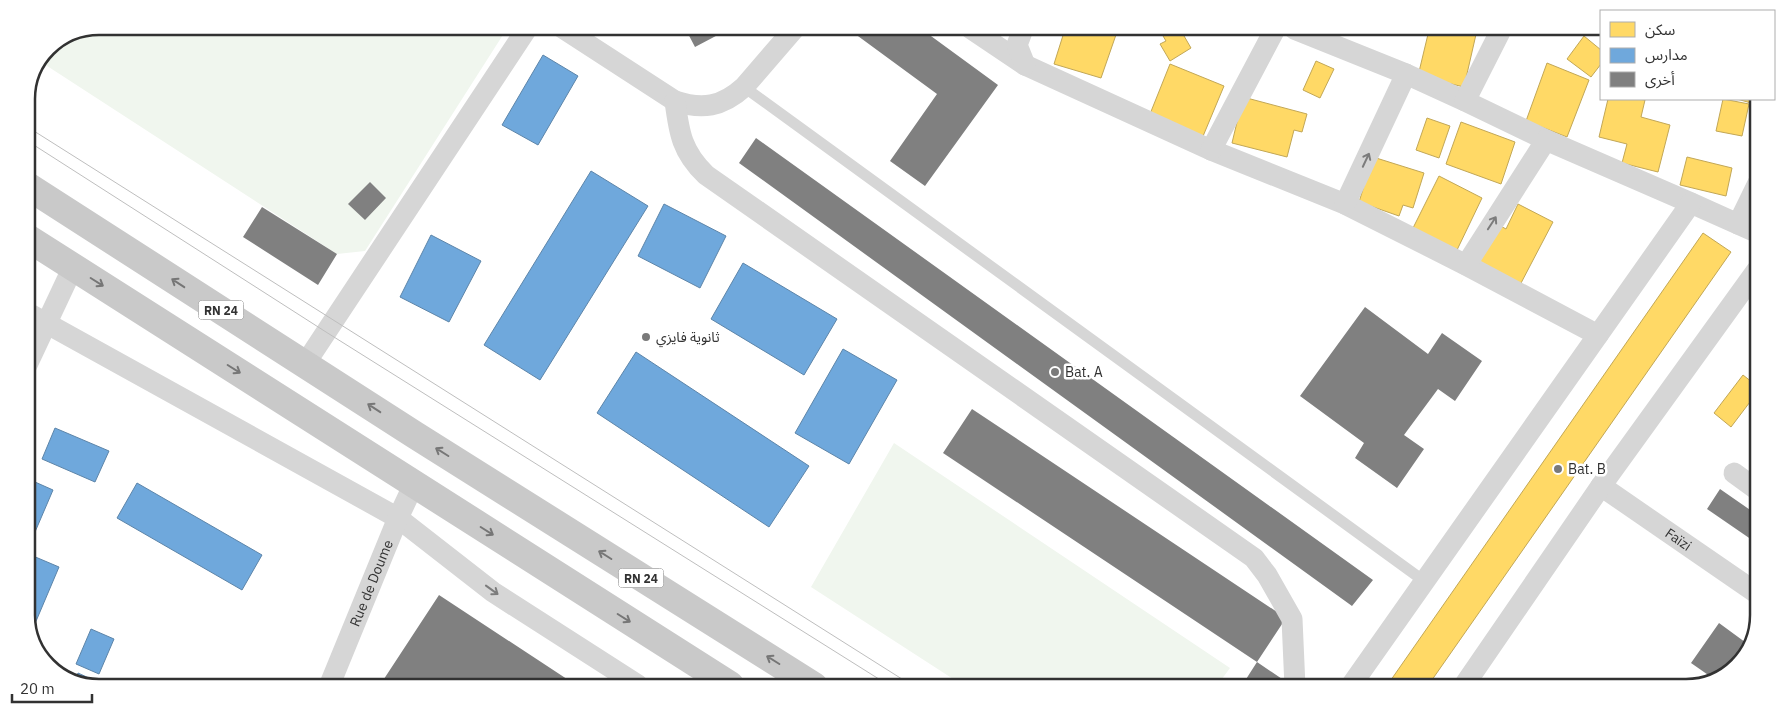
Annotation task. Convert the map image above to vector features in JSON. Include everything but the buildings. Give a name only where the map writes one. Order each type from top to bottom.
[{"type":"main road","name":"RN 24","points":[[35,191],[415,435],[803,679]]},
{"type":"main road","points":[[35,243],[721,679]]},
{"type":"main road","points":[[404,477],[415,435]]},
{"type":"main road","points":[[446,504],[469,469]]},
{"type":"street","points":[[305,364],[523,35]]},
{"type":"street","points":[[573,35],[674,101],[689,106],[702,107],[719,104],[735,96],[789,35]]},
{"type":"street","points":[[980,35],[1025,65],[1211,150],[1345,204],[1466,264],[1598,335]]},
{"type":"street","points":[[1021,35],[1017,45],[1025,65]]},
{"type":"street","points":[[1211,150],[1272,35]]},
{"type":"street","points":[[1309,35],[1406,74],[1546,140],[1750,229]]},
{"type":"street","points":[[1466,101],[1499,35]]},
{"type":"street","points":[[1345,204],[1406,74]]},
{"type":"street","points":[[674,101],[683,146],[694,163],[706,175],[1254,558],[1267,575],[1292,618],[1295,679]]},
{"type":"street","points":[[1466,264],[1546,140]]},
{"type":"street","points":[[1738,224],[1750,199]]},
{"type":"street","points":[[1356,679],[1691,202]]},
{"type":"street","points":[[35,349],[73,267]]},
{"type":"street","points":[[1468,679],[1601,486],[1750,288]]},
{"type":"street","points":[[35,316],[398,518],[494,592],[629,679]]},
{"type":"street","points":[[1734,473],[1750,485]]},
{"type":"street","name":"Rue de Doume","points":[[334,679],[398,518],[404,477]]},
{"type":"street","name":"Faïzi","points":[[1601,486],[1750,589]]},
{"type":"lane","points":[[744,88],[1424,581]]},
{"type":"shaded area","points":[[99,35],[503,35],[365,251],[337,254],[46,64],[64,46],[87,36]]},
{"type":"shaded area","points":[[894,443],[1230,668],[1222,679],[953,679],[811,587]]},
{"type":"tram line","points":[[35,132],[902,679]]},
{"type":"tram line","points":[[35,146],[326,332],[879,679]]},
{"type":"place","name":"ثانوية فايزي","points":[[646,337]]},
{"type":"place","name":"Bat. A","points":[[1055,372]]},
{"type":"place","name":"Bat. B","points":[[1558,469]]}]
